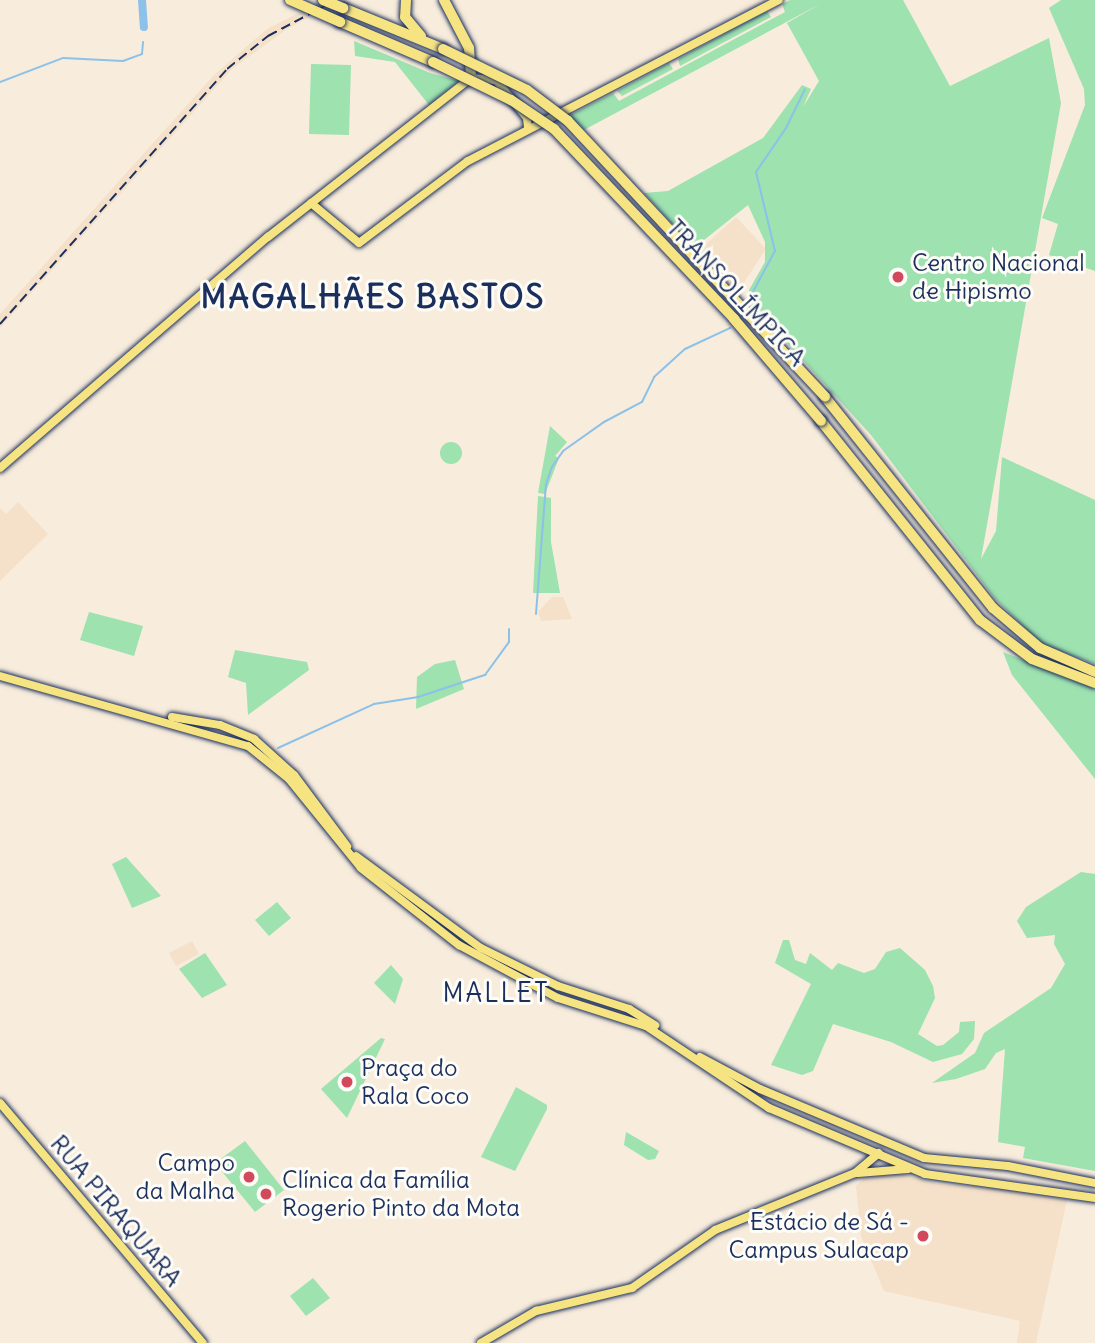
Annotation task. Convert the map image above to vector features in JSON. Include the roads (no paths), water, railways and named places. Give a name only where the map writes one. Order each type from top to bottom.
[{"type":"highway","name":"TRANSOLÍMPICA","points":[[290,0],[433,62],[511,100],[554,129],[734,319],[821,421],[968,607],[995,634],[1032,659],[1095,682]]},
{"type":"highway","name":"TRANSOLÍMPICA","points":[[323,0],[430,43],[527,90],[568,121],[825,397],[993,608],[1040,648],[1095,672]]},
{"type":"highway","points":[[406,0],[408,24],[430,43]]},
{"type":"highway","points":[[444,0],[469,48],[471,78]]},
{"type":"highway","points":[[798,403],[878,495]]},
{"type":"main road","points":[[311,203],[359,243],[461,166],[528,128],[779,0]]},
{"type":"main road","points":[[0,468],[311,203],[471,78],[496,80],[522,113],[528,128]]},
{"type":"main road","points":[[522,113],[549,119]]},
{"type":"main road","points":[[0,673],[236,729],[280,761],[356,856],[448,930],[537,977],[629,1009],[709,1063],[768,1092],[822,1112],[911,1154]]},
{"type":"main road","points":[[0,673],[248,746]]},
{"type":"main road","points":[[236,729],[236,738],[284,774],[360,868],[528,985],[646,1026],[758,1102],[815,1124],[914,1170],[944,1178],[1095,1198]]},
{"type":"main road","points":[[580,1005],[629,1009]]},
{"type":"main road","points":[[758,1102],[768,1092]]},
{"type":"main road","name":"RUA PIRAQUARA","points":[[0,1103],[203,1343]]},
{"type":"main road","points":[[815,1124],[822,1112]]},
{"type":"main road","points":[[855,1173],[878,1155],[911,1154],[1008,1166],[1095,1183]]},
{"type":"main road","points":[[878,1155],[885,1169]]},
{"type":"main road","points":[[481,1343],[536,1311],[632,1288],[715,1230],[855,1173],[885,1169],[914,1170]]},
{"type":"waterway","points":[[142,0],[144,27]]},
{"type":"waterway","points":[[0,82],[63,58],[123,61],[142,54],[143,42]]},
{"type":"waterway","points":[[749,299],[775,251],[756,172],[786,128],[805,89]]},
{"type":"waterway","points":[[536,614],[546,484],[552,467],[563,451],[604,422],[642,402],[654,377],[685,349],[730,328]]},
{"type":"waterway","points":[[278,748],[374,704],[418,697],[485,675],[509,642],[509,629]]},
{"type":"railway","points":[[0,324],[227,69],[268,36],[336,0]]},
{"type":"place","name":"Centro Nacional de Hipismo","points":[[898,277]]},
{"type":"place","name":"Praça do Rala Coco","points":[[347,1082]]},
{"type":"place","name":"Campo da Malha","points":[[249,1177]]},
{"type":"place","name":"Clínica da Família Rogerio Pinto da Mota","points":[[266,1194]]},
{"type":"place","name":"Estácio de Sá - Campus Sulacap","points":[[923,1236]]},
{"type":"district","name":"MAGALHÃES BASTOS","points":[[373,297]]},
{"type":"district","name":"MALLET","points":[[496,993]]}]
